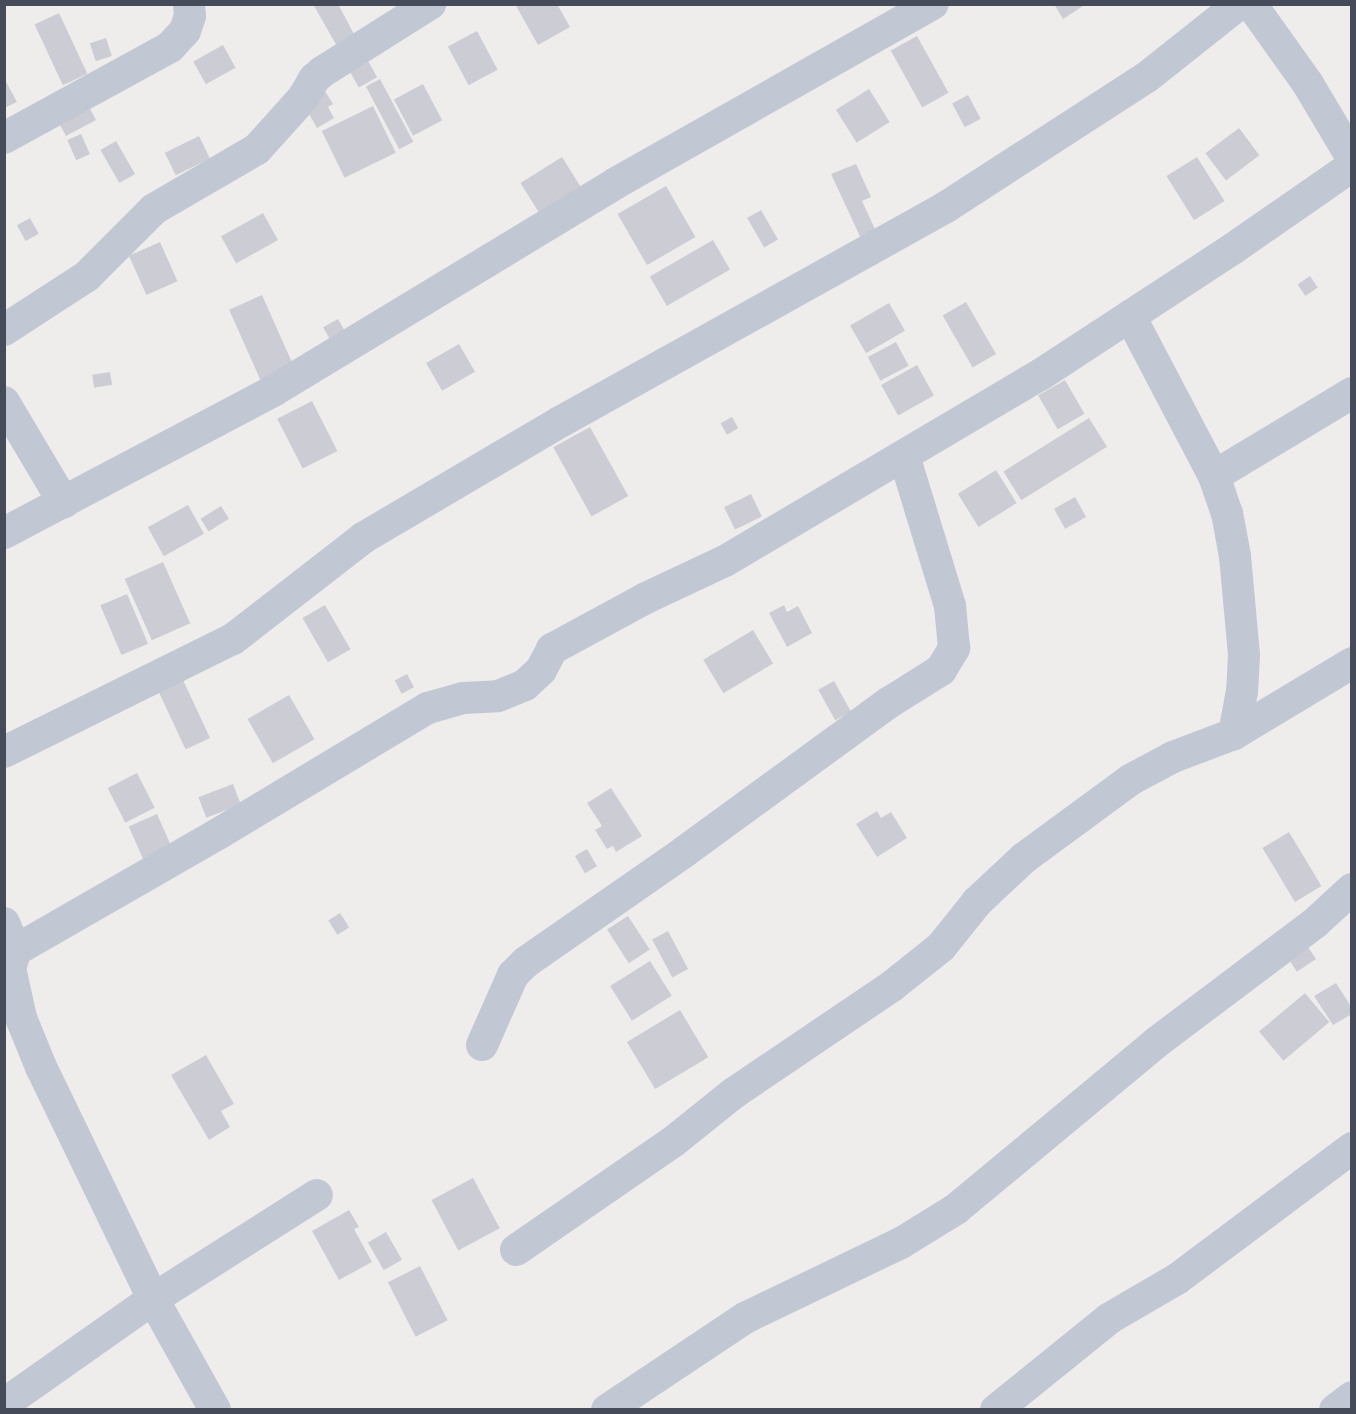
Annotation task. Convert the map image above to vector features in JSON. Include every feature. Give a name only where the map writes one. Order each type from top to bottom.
[{"type":"street","points":[[4,138],[170,47],[185,31],[190,16],[189,4]]},
{"type":"street","points":[[4,330],[87,276],[154,209],[257,149],[303,98],[322,72],[430,4]]},
{"type":"street","points":[[4,533],[273,391],[616,183],[933,4]]},
{"type":"street","points":[[4,752],[232,639],[363,538],[560,422],[946,207],[1147,77],[1239,4]]},
{"type":"street","points":[[1251,4],[1308,84],[1352,158]]},
{"type":"street","points":[[215,1410],[153,1299],[41,1067],[21,1018],[10,968],[8,943],[218,834],[428,708],[463,698],[498,696],[525,685],[541,670],[552,649],[646,598],[725,561],[1040,375],[1352,166]]},
{"type":"street","points":[[1130,316],[1214,476],[1227,513],[1235,556],[1245,655],[1242,691],[1234,734]]},
{"type":"street","points":[[1214,476],[1352,393]]},
{"type":"street","points":[[4,402],[64,503]]},
{"type":"street","points":[[482,1045],[513,975],[526,962],[562,934],[684,852],[890,702],[941,670],[954,648],[950,606],[904,456]]},
{"type":"street","points":[[516,1250],[674,1141],[734,1093],[892,986],[941,947],[977,902],[1024,858],[1130,780],[1173,757],[1234,734],[1352,663]]},
{"type":"street","points":[[607,1410],[745,1318],[901,1243],[956,1209],[1156,1042],[1316,922],[1352,889]]},
{"type":"street","points":[[996,1410],[1110,1318],[1177,1279],[1352,1148]]},
{"type":"street","points":[[4,1404],[153,1299],[317,1195]]},
{"type":"street","points":[[1335,1410],[1352,1397]]},
{"type":"building","points":[[313,4],[338,4],[356,38],[338,48]]},
{"type":"building","points":[[515,4],[557,4],[570,27],[538,45]]},
{"type":"building","points":[[1054,4],[1086,4],[1063,19]]},
{"type":"building","points":[[59,13],[87,74],[63,85],[35,24]]},
{"type":"building","points":[[477,31],[498,70],[469,85],[448,46]]},
{"type":"building","points":[[917,36],[949,93],[922,107],[891,51]]},
{"type":"building","points":[[106,38],[112,56],[96,61],[90,43]]},
{"type":"building","points":[[223,45],[236,68],[206,84],[193,61]]},
{"type":"building","points":[[367,59],[377,77],[359,88],[349,69]]},
{"type":"building","points":[[4,78],[17,102],[4,108]]},
{"type":"building","points":[[380,79],[413,142],[399,149],[366,87]]},
{"type":"building","points":[[423,84],[442,120],[413,136],[394,99]]},
{"type":"building","points":[[323,88],[333,104],[328,107],[334,118],[317,128],[301,100]]},
{"type":"building","points":[[869,89],[890,122],[857,143],[836,110]]},
{"type":"building","points":[[968,95],[981,119],[965,127],[952,103]]},
{"type":"building","points":[[88,105],[96,120],[66,136],[58,121]]},
{"type":"building","points":[[373,106],[396,153],[345,178],[322,131]]},
{"type":"building","points":[[1239,128],[1259,155],[1226,180],[1205,153]]},
{"type":"building","points":[[81,134],[90,154],[76,160],[67,140]]},
{"type":"building","points":[[199,136],[210,158],[176,175],[165,153]]},
{"type":"building","points":[[116,141],[135,174],[119,183],[100,150]]},
{"type":"building","points":[[562,157],[581,188],[540,213],[520,183]]},
{"type":"building","points":[[1197,157],[1225,201],[1194,220],[1166,176]]},
{"type":"building","points":[[856,164],[871,197],[862,201],[879,238],[864,245],[831,174]]},
{"type":"building","points":[[666,186],[696,237],[647,265],[618,214]]},
{"type":"building","points":[[761,210],[778,239],[764,247],[747,218]]},
{"type":"building","points":[[263,213],[278,240],[236,263],[221,236]]},
{"type":"building","points":[[30,218],[39,234],[26,241],[17,225]]},
{"type":"building","points":[[713,240],[730,269],[667,306],[650,276]]},
{"type":"building","points":[[160,242],[177,281],[146,295],[129,256]]},
{"type":"building","points":[[1310,276],[1318,288],[1305,296],[1298,284]]},
{"type":"building","points":[[262,295],[295,369],[262,384],[229,310]]},
{"type":"building","points":[[966,302],[996,354],[973,367],[943,316]]},
{"type":"building","points":[[889,303],[905,331],[866,353],[850,326]]},
{"type":"building","points":[[338,319],[344,330],[329,339],[323,327]]},
{"type":"building","points":[[896,342],[909,366],[880,381],[868,357]]},
{"type":"building","points":[[459,344],[475,372],[442,391],[426,363]]},
{"type":"building","points":[[917,365],[934,396],[898,415],[881,385]]},
{"type":"building","points":[[110,372],[112,385],[94,388],[92,375]]},
{"type":"building","points":[[1065,380],[1084,414],[1058,429],[1038,396]]},
{"type":"building","points":[[312,401],[337,451],[303,469],[277,419]]},
{"type":"building","points":[[732,417],[738,428],[727,435],[721,423]]},
{"type":"building","points":[[1089,418],[1107,447],[1021,500],[1003,472]]},
{"type":"building","points":[[590,427],[628,496],[592,516],[553,447]]},
{"type":"building","points":[[996,470],[1017,503],[979,527],[958,494]]},
{"type":"building","points":[[751,494],[762,516],[735,530],[724,507]]},
{"type":"building","points":[[1075,497],[1086,517],[1065,529],[1054,509]]},
{"type":"building","points":[[188,505],[204,534],[164,556],[148,527]]},
{"type":"building","points":[[221,506],[229,519],[209,531],[201,519]]},
{"type":"building","points":[[163,562],[190,623],[152,640],[125,579]]},
{"type":"building","points":[[127,594],[148,644],[121,655],[100,605]]},
{"type":"building","points":[[325,605],[350,649],[328,662],[302,618]]},
{"type":"building","points":[[784,605],[787,612],[798,606],[812,633],[787,647],[769,613]]},
{"type":"building","points":[[753,630],[773,663],[723,693],[703,660]]},
{"type":"building","points":[[407,674],[414,687],[402,694],[395,681]]},
{"type":"building","points":[[183,680],[210,738],[186,749],[159,691]]},
{"type":"building","points":[[834,681],[851,712],[835,720],[818,690]]},
{"type":"building","points":[[289,695],[314,739],[273,763],[247,719]]},
{"type":"building","points":[[137,773],[155,808],[125,823],[108,788]]},
{"type":"building","points":[[233,784],[241,805],[206,818],[198,797]]},
{"type":"building","points":[[611,788],[642,836],[616,852],[613,846],[607,849],[595,830],[602,826],[587,803]]},
{"type":"building","points":[[877,811],[881,818],[891,812],[907,838],[877,857],[856,824]]},
{"type":"building","points":[[157,814],[172,847],[143,859],[129,827]]},
{"type":"building","points":[[1289,832],[1321,886],[1295,902],[1262,848]]},
{"type":"building","points":[[587,849],[597,866],[585,873],[575,856]]},
{"type":"building","points":[[340,913],[349,927],[338,935],[328,921]]},
{"type":"building","points":[[628,916],[650,950],[629,963],[607,930]]},
{"type":"building","points":[[668,931],[688,969],[672,977],[652,939]]},
{"type":"building","points":[[1306,944],[1316,959],[1297,972],[1287,957]]},
{"type":"building","points":[[650,961],[672,996],[632,1021],[610,986]]},
{"type":"building","points":[[1336,983],[1352,1008],[1352,1014],[1333,1025],[1314,996]]},
{"type":"building","points":[[1305,993],[1329,1022],[1283,1061],[1259,1032]]},
{"type":"building","points":[[680,1010],[708,1057],[655,1089],[627,1042]]},
{"type":"building","points":[[206,1055],[234,1104],[221,1111],[230,1127],[209,1140],[171,1075]]},
{"type":"building","points":[[473,1178],[500,1228],[458,1250],[432,1200]]},
{"type":"building","points":[[349,1210],[359,1227],[354,1229],[372,1262],[339,1280],[312,1231]]},
{"type":"building","points":[[386,1232],[402,1260],[384,1270],[368,1242]]},
{"type":"building","points":[[420,1266],[448,1320],[416,1337],[388,1282]]}]
